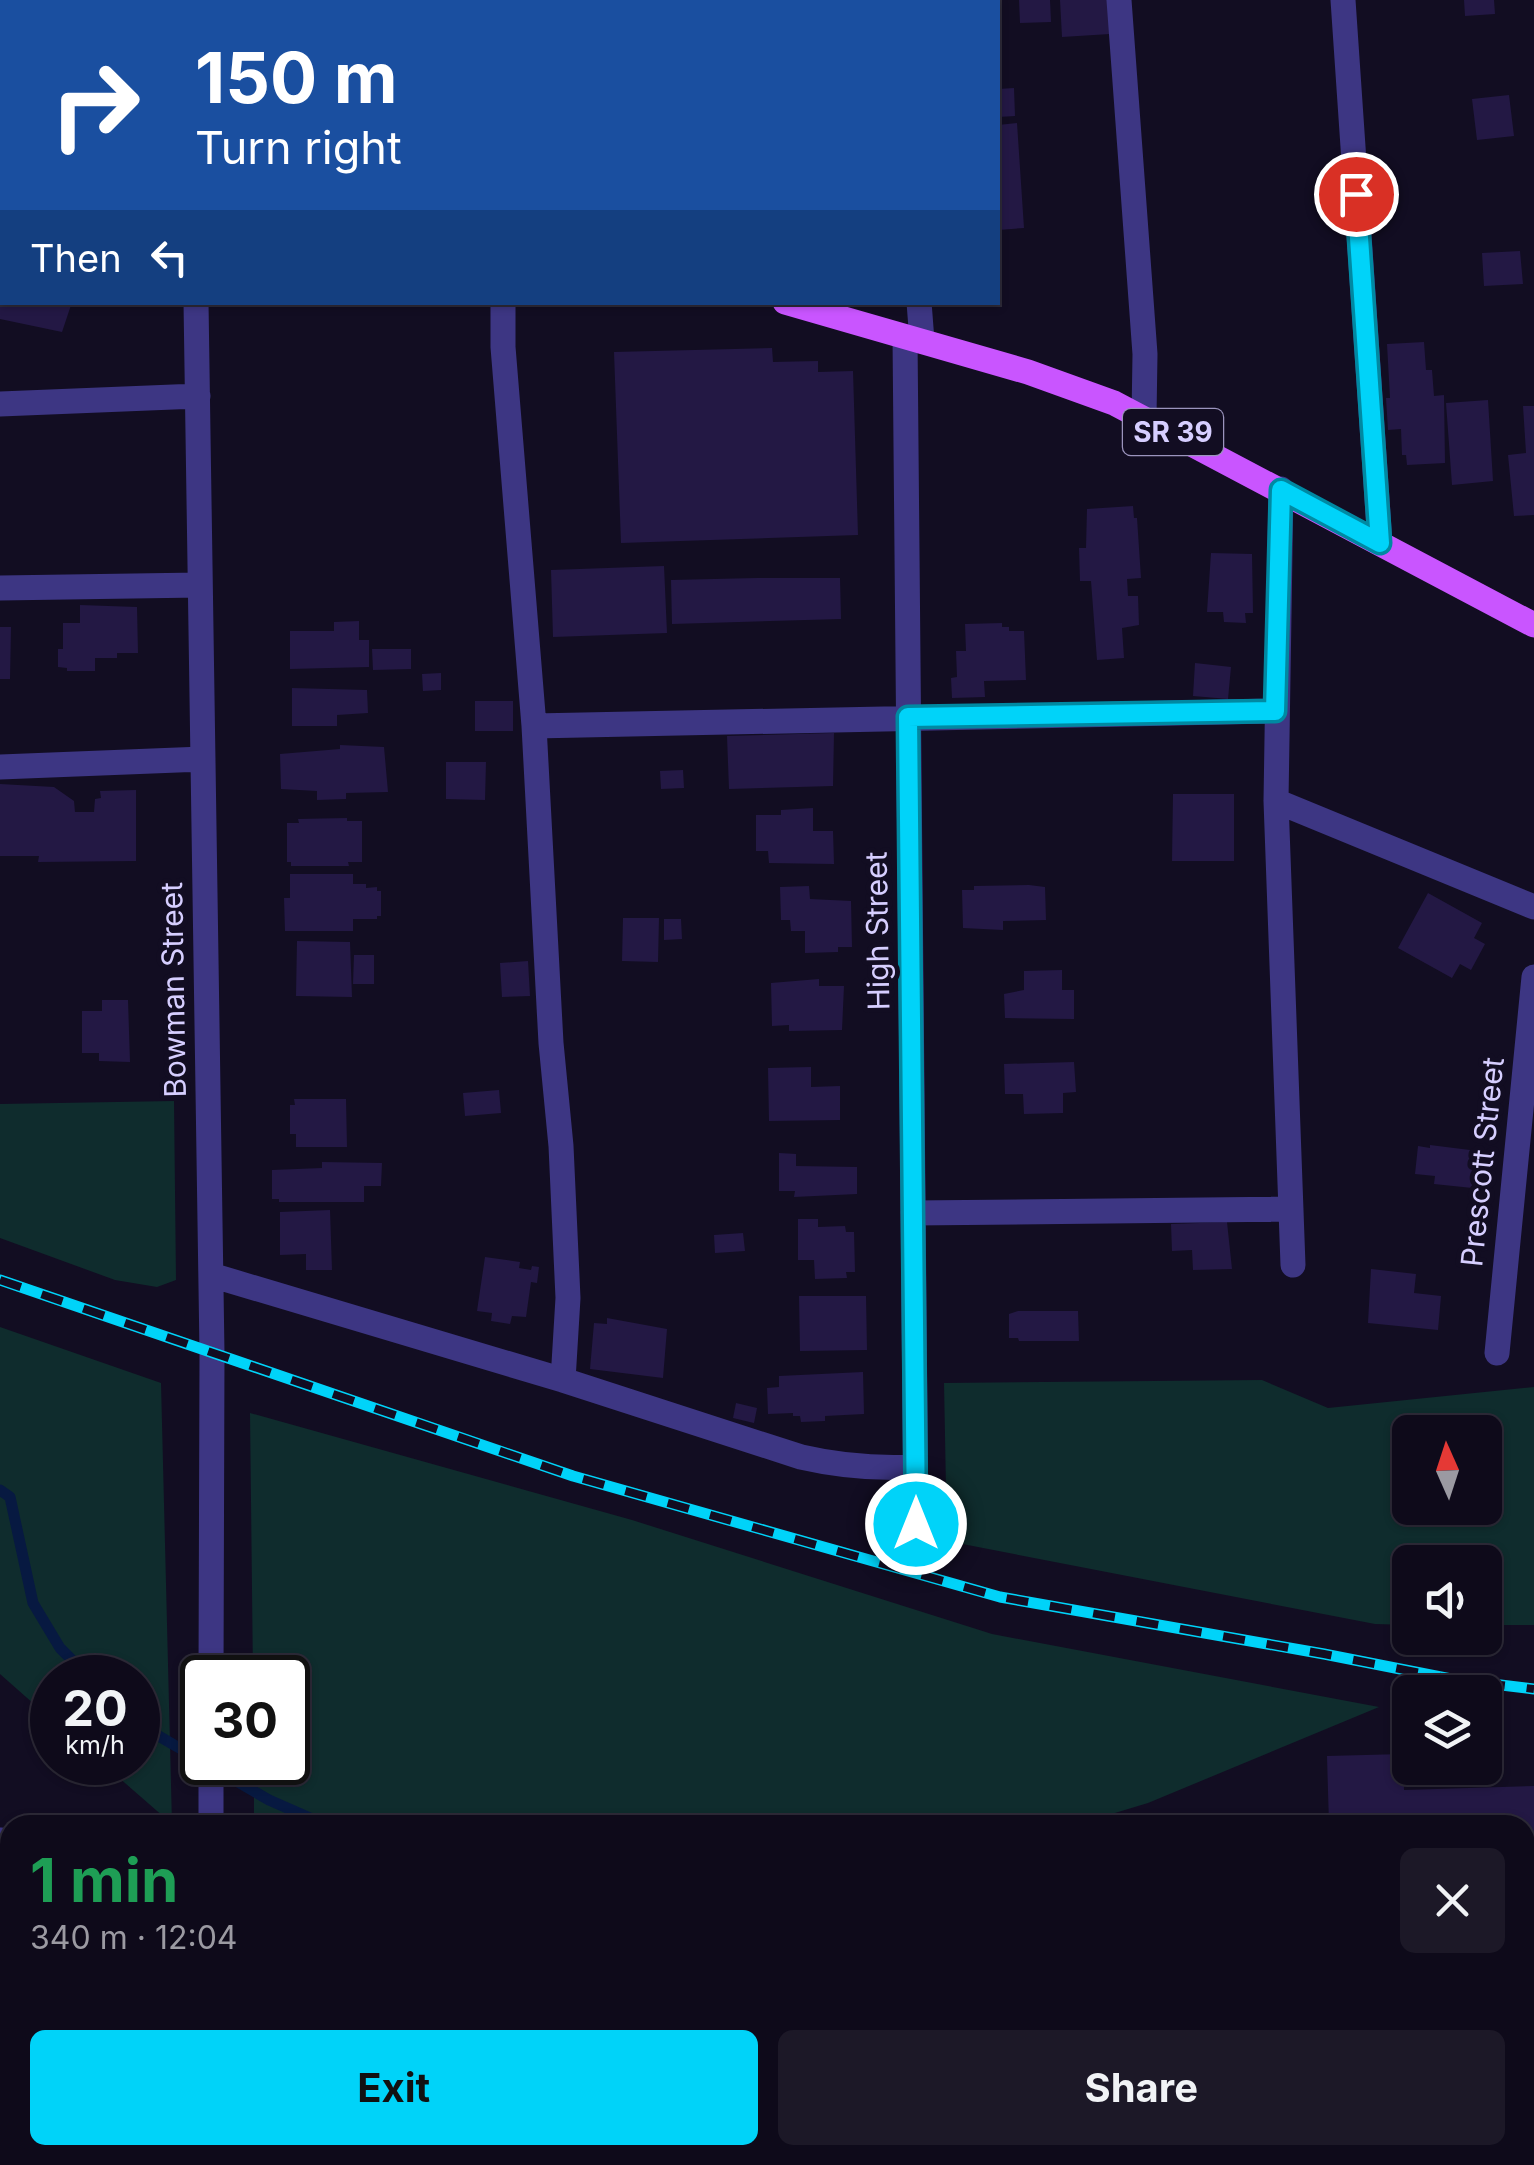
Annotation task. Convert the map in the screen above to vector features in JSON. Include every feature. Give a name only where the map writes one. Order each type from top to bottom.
[{"type":"main road","name":"SR 39","points":[[795,305],[1056,382],[1144,417],[1534,625]]},
{"type":"street","points":[[1119,0],[1145,354],[1144,417]]},
{"type":"street","points":[[1343,0],[1380,543]]},
{"type":"street","name":"Bowman Street","points":[[196,305],[211,1275],[210,1655]]},
{"type":"street","points":[[503,305],[566,1236],[568,1298],[563,1380]]},
{"type":"street","name":"High Street","points":[[916,1524],[908,717],[914,339],[919,305]]},
{"type":"street","points":[[0,404],[198,396]]},
{"type":"street","points":[[1281,490],[1276,801],[1293,1265]]},
{"type":"street","points":[[0,588],[200,585]]},
{"type":"street","points":[[534,726],[1275,711]]},
{"type":"street","points":[[0,768],[203,759]]},
{"type":"street","points":[[1276,801],[1534,907]]},
{"type":"street","name":"Prescott Street","points":[[1497,1352],[1534,977]]},
{"type":"street","points":[[913,1213],[1291,1208]]},
{"type":"street","points":[[211,1275],[563,1380],[801,1457],[852,1467],[915,1467]]},
{"type":"street","points":[[210,1785],[211,1815]]},
{"type":"green space","points":[[174,1101],[176,1280],[157,1287],[115,1280],[0,1238],[0,1104]]},
{"type":"green space","points":[[0,1327],[161,1383],[172,1815],[162,1815],[127,1785],[160,1785],[160,1655],[30,1655],[30,1701],[0,1674]]},
{"type":"green space","points":[[1262,1380],[1328,1408],[1534,1387],[1534,1625],[1502,1625],[1502,1545],[1392,1545],[1392,1624],[947,1541],[944,1383]]},
{"type":"green space","points":[[250,1413],[632,1520],[992,1634],[1379,1707],[1148,1803],[1108,1815],[254,1815],[254,1785],[310,1785],[310,1655],[253,1655]]},
{"type":"building","points":[[1019,0],[1050,0],[1051,22],[1020,23]]},
{"type":"building","points":[[1060,0],[1108,0],[1110,34],[1062,37]]},
{"type":"building","points":[[1464,0],[1494,0],[1495,14],[1465,16]]},
{"type":"building","points":[[1014,88],[1015,116],[1000,117],[1000,89]]},
{"type":"building","points":[[1509,95],[1514,136],[1477,140],[1472,99]]},
{"type":"building","points":[[1017,123],[1024,228],[1000,230],[1000,125]]},
{"type":"building","points":[[1520,251],[1523,284],[1484,286],[1482,253]]},
{"type":"building","points":[[0,305],[71,305],[62,332],[0,319]]},
{"type":"building","points":[[1424,342],[1426,370],[1432,370],[1434,396],[1444,395],[1445,463],[1407,465],[1406,455],[1402,455],[1401,429],[1388,430],[1387,344]]},
{"type":"building","points":[[772,348],[773,362],[818,361],[818,372],[853,371],[858,535],[621,543],[614,352]]},
{"type":"building","points":[[1488,400],[1493,481],[1452,485],[1446,403]]},
{"type":"building","points":[[1523,406],[1534,406],[1534,515],[1514,516],[1508,455],[1526,453]]},
{"type":"building","points":[[1133,506],[1141,578],[1127,579],[1128,596],[1138,596],[1139,625],[1122,628],[1124,658],[1097,660],[1091,581],[1080,581],[1079,548],[1086,548],[1087,509]]},
{"type":"building","points":[[1211,553],[1252,554],[1253,613],[1245,613],[1246,623],[1224,622],[1223,612],[1207,612]]},
{"type":"building","points":[[664,566],[667,633],[553,637],[551,570]]},
{"type":"building","points":[[840,578],[841,619],[672,624],[671,580]]},
{"type":"building","points":[[80,605],[137,607],[138,653],[95,658],[95,671],[67,671],[58,667],[63,623],[80,623]]},
{"type":"building","points":[[359,621],[359,640],[369,640],[369,667],[290,669],[290,631],[334,631],[334,622]]},
{"type":"building","points":[[1002,623],[1009,631],[1024,631],[1026,680],[984,681],[985,697],[952,698],[951,678],[957,677],[956,651],[966,651],[965,624]]},
{"type":"building","points":[[0,627],[11,627],[10,679],[0,679]]},
{"type":"building","points":[[372,649],[411,649],[411,669],[373,670]]},
{"type":"building","points":[[1195,663],[1231,667],[1228,699],[1193,696]]},
{"type":"building","points":[[441,673],[441,690],[423,691],[422,674]]},
{"type":"building","points":[[292,688],[367,690],[368,713],[337,715],[337,726],[292,726]]},
{"type":"building","points":[[475,701],[513,701],[513,731],[475,731]]},
{"type":"building","points":[[834,733],[833,786],[729,789],[727,736]]},
{"type":"building","points":[[340,745],[384,747],[388,792],[346,793],[346,799],[317,800],[317,791],[281,789],[280,754],[340,749]]},
{"type":"building","points":[[446,762],[486,762],[485,800],[446,799]]},
{"type":"building","points":[[683,770],[684,788],[661,789],[660,771]]},
{"type":"building","points":[[0,784],[54,787],[74,801],[75,812],[94,812],[100,791],[136,790],[136,861],[38,862],[39,856],[0,856]]},
{"type":"building","points":[[1173,794],[1234,794],[1234,861],[1172,861]]},
{"type":"building","points":[[813,808],[813,831],[833,831],[834,864],[769,863],[768,851],[756,851],[756,815],[781,815],[781,810]]},
{"type":"building","points":[[298,819],[362,821],[362,862],[348,862],[349,866],[291,866],[287,862],[287,823],[299,823]]},
{"type":"building","points":[[290,874],[353,874],[353,884],[366,884],[366,888],[377,887],[381,891],[381,916],[353,919],[353,931],[285,931],[284,898],[290,898]]},
{"type":"building","points":[[809,886],[810,899],[851,901],[852,947],[838,947],[838,952],[805,953],[805,931],[791,931],[790,920],[781,920],[780,887]]},
{"type":"building","points":[[974,886],[1045,887],[1046,920],[1003,921],[1003,930],[963,928],[962,890],[974,890]]},
{"type":"building","points":[[1428,893],[1482,923],[1474,938],[1485,944],[1471,970],[1460,964],[1452,978],[1398,948]]},
{"type":"building","points":[[623,918],[659,918],[658,962],[622,961]]},
{"type":"building","points":[[664,919],[681,919],[682,939],[664,940]]},
{"type":"building","points":[[297,941],[350,942],[352,997],[296,996]]},
{"type":"building","points":[[354,955],[374,955],[374,984],[353,984]]},
{"type":"building","points":[[528,961],[530,996],[502,997],[500,963]]},
{"type":"building","points":[[1062,970],[1062,990],[1074,990],[1074,1019],[1005,1018],[1004,994],[1024,990],[1024,971]]},
{"type":"building","points":[[819,979],[819,986],[844,986],[842,1030],[789,1031],[789,1025],[772,1026],[771,983]]},
{"type":"building","points":[[102,1000],[128,1000],[130,1062],[99,1061],[99,1053],[82,1053],[82,1011],[102,1011]]},
{"type":"building","points":[[1074,1062],[1076,1092],[1063,1093],[1063,1113],[1024,1114],[1023,1094],[1005,1094],[1004,1064]]},
{"type":"building","points":[[811,1067],[811,1087],[840,1086],[840,1120],[769,1121],[768,1068]]},
{"type":"building","points":[[499,1090],[501,1113],[465,1116],[463,1093]]},
{"type":"building","points":[[294,1099],[346,1099],[347,1147],[296,1147],[296,1134],[290,1134],[290,1105],[295,1105]]},
{"type":"building","points":[[1418,1146],[1486,1152],[1482,1189],[1434,1184],[1435,1176],[1415,1174]]},
{"type":"building","points":[[779,1153],[796,1154],[796,1166],[857,1167],[857,1194],[794,1197],[795,1191],[779,1191]]},
{"type":"building","points":[[322,1162],[382,1163],[381,1186],[364,1186],[364,1202],[272,1199],[272,1170],[322,1168]]},
{"type":"building","points":[[330,1210],[332,1270],[306,1270],[306,1254],[280,1255],[280,1212]]},
{"type":"building","points":[[798,1219],[818,1219],[818,1227],[845,1226],[846,1232],[854,1232],[855,1272],[846,1272],[847,1278],[815,1279],[814,1260],[798,1260]]},
{"type":"building","points":[[1227,1222],[1232,1269],[1193,1270],[1192,1250],[1172,1251],[1171,1224]]},
{"type":"building","points":[[743,1233],[745,1251],[715,1253],[714,1235]]},
{"type":"building","points":[[485,1257],[520,1262],[519,1268],[539,1267],[537,1283],[531,1282],[526,1317],[512,1316],[510,1324],[491,1321],[492,1313],[477,1311]]},
{"type":"building","points":[[1371,1269],[1416,1274],[1414,1293],[1441,1296],[1438,1330],[1368,1323]]},
{"type":"building","points":[[799,1296],[866,1296],[867,1350],[800,1351]]},
{"type":"building","points":[[1078,1311],[1079,1341],[1009,1338],[1009,1314]]},
{"type":"building","points":[[607,1318],[667,1329],[663,1378],[590,1369],[594,1323],[607,1324]]},
{"type":"building","points":[[863,1372],[864,1414],[801,1422],[800,1416],[793,1413],[768,1414],[767,1388],[779,1387],[779,1376]]},
{"type":"building","points":[[736,1403],[757,1408],[754,1423],[733,1418]]},
{"type":"building","points":[[1392,1754],[1392,1785],[1404,1785],[1404,1790],[1534,1786],[1534,1815],[1329,1815],[1327,1756]]},
{"type":"waterway","points":[[0,1490],[10,1497],[33,1603],[67,1655]]},
{"type":"waterway","points":[[160,1737],[269,1800],[303,1815]]},
{"type":"railway","points":[[0,1280],[573,1476],[1000,1597],[1451,1679],[1534,1689]]},
{"type":"route","points":[[916,1524],[908,717],[1275,711],[1281,490],[1380,543],[1356,194]]}]
